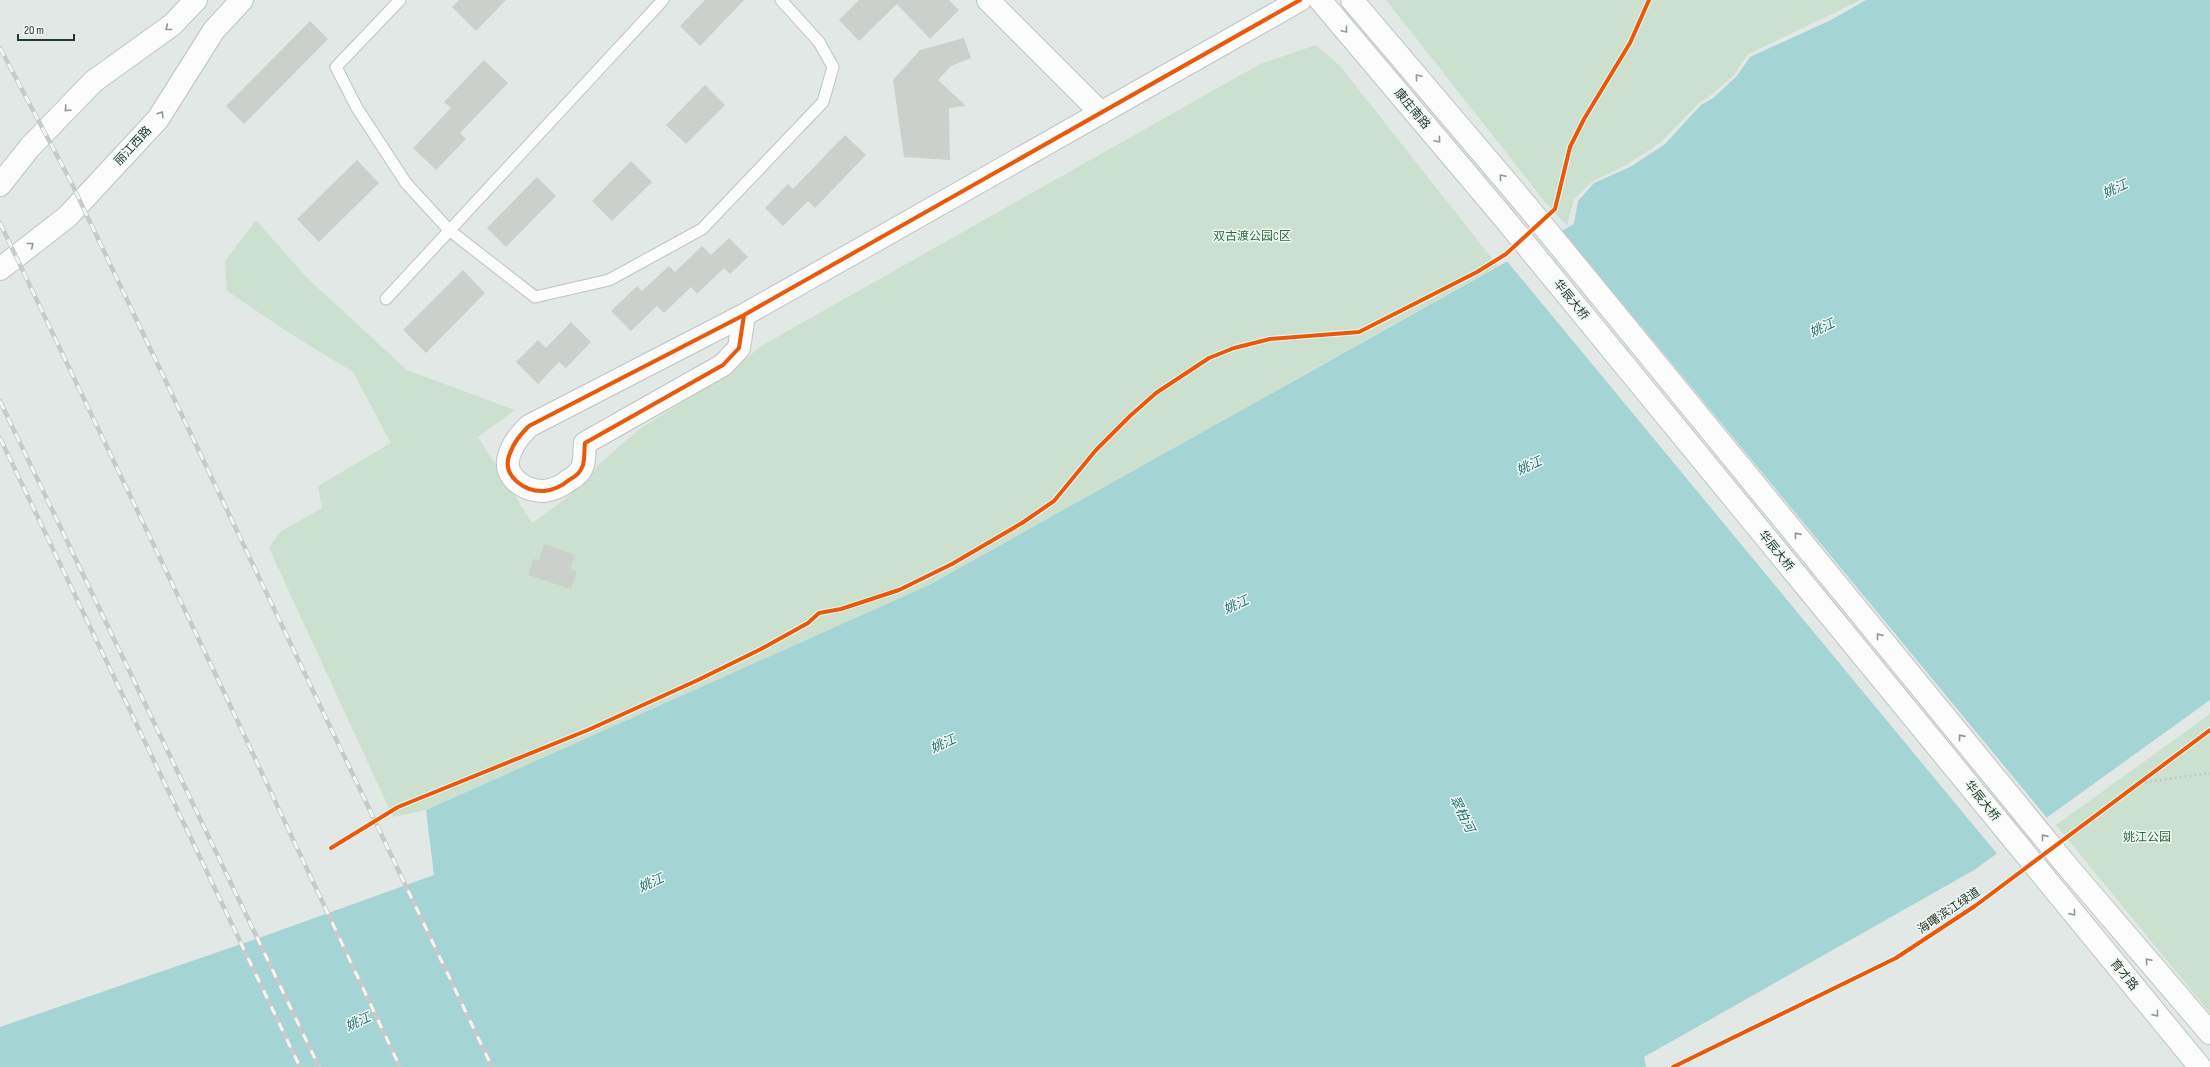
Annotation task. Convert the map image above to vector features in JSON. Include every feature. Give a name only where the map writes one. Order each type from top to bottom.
[{"type":"main road","points":[[0,185],[30,147],[94,81],[172,26],[196,0]]},
{"type":"main road","name":"丽江西路","points":[[0,269],[67,217],[158,119],[214,30],[242,0]]},
{"type":"main road","points":[[988,0],[1101,113]]},
{"type":"main road","points":[[744,315],[739,348],[723,365],[585,443],[583,466],[576,475],[560,486],[545,491],[533,490],[520,484],[509,473],[508,457],[516,439],[529,426],[744,315],[1300,0]]},
{"type":"main road","name":"康庄南路","points":[[1320,0],[1504,218]]},
{"type":"main road","name":"康庄南路","points":[[1352,0],[1527,206]]},
{"type":"main road","name":"华辰大桥","points":[[1527,206],[2068,867],[2210,1033]]},
{"type":"main road","name":"华辰大桥","points":[[1504,218],[2049,883]]},
{"type":"main road","name":"育才路","points":[[2049,883],[2200,1067]]},
{"type":"lane","points":[[400,0],[336,67],[357,108],[406,183],[449,230],[535,297],[610,280],[702,229],[823,102],[833,67],[819,42],[781,0]]},
{"type":"lane","points":[[386,299],[663,0]]},
{"type":"path","points":[[2140,783],[2210,773]]},
{"type":"path","points":[[2135,787],[2146,778]]},
{"type":"green space","points":[[1386,0],[1861,0],[1748,54],[1734,75],[1710,96],[1699,103],[1661,142],[1626,165],[1592,182],[1574,199],[1567,226],[1545,202]]},
{"type":"green space","name":"双古渡公园C区","points":[[1316,45],[1340,66],[1498,266],[929,585],[426,810],[393,817],[269,548],[280,532],[322,508],[318,486],[391,443],[353,372],[291,334],[227,291],[225,261],[256,220],[306,277],[407,370],[515,410],[478,437],[532,523],[564,500],[598,465],[638,430],[729,373],[761,346],[1260,64]]},
{"type":"green space","name":"姚江公园","points":[[2210,714],[2210,1013],[2056,825]]},
{"type":"water","points":[[1866,0],[2210,0],[2210,700],[1974,870],[1644,1057],[1646,1067],[0,1067],[0,1027],[253,940],[434,875],[426,810],[929,585],[1574,224],[1578,201],[1594,183],[1630,167],[1664,145],[1701,105],[1713,98],[1737,76],[1750,57],[1831,20]]},
{"type":"pier","points":[[1561,229],[2048,819],[1998,855],[1506,260]]},
{"type":"building","points":[[459,0],[506,0],[476,31],[452,7]]},
{"type":"building","points":[[705,0],[744,0],[700,46],[680,26]]},
{"type":"building","points":[[859,0],[949,0],[959,10],[930,39],[897,4],[859,41],[839,20]]},
{"type":"building","points":[[310,21],[328,39],[244,124],[226,106]]},
{"type":"building","points":[[964,38],[971,58],[951,66],[938,80],[966,106],[949,108],[950,160],[904,157],[893,80],[920,50]]},
{"type":"building","points":[[484,60],[508,83],[460,133],[466,139],[436,170],[413,148],[451,108],[444,102]]},
{"type":"building","points":[[705,85],[725,105],[686,144],[666,125]]},
{"type":"building","points":[[845,135],[866,155],[815,208],[808,201],[783,226],[765,208],[788,184],[793,189]]},
{"type":"building","points":[[357,160],[379,183],[319,242],[297,219]]},
{"type":"building","points":[[631,161],[652,182],[612,221],[592,201]]},
{"type":"building","points":[[537,177],[556,196],[506,247],[487,228]]},
{"type":"building","points":[[729,238],[748,257],[730,274],[724,268],[697,294],[691,287],[664,313],[657,306],[631,331],[611,311],[637,286],[642,291],[669,266],[675,272],[702,246],[711,255]]},
{"type":"building","points":[[463,270],[485,293],[426,353],[403,330]]},
{"type":"building","points":[[571,322],[591,342],[566,368],[559,362],[538,384],[516,362],[538,340],[546,348]]},
{"type":"building","points":[[544,544],[575,555],[570,569],[577,571],[571,589],[528,575],[533,559],[539,560]]},
{"type":"railway","points":[[0,48],[71,182],[492,1067]]},
{"type":"railway","points":[[0,223],[222,688],[400,1067]]},
{"type":"railway","points":[[0,401],[319,1067]]},
{"type":"railway","points":[[0,438],[300,1067]]},
{"type":"cycle path","points":[[744,315],[739,348],[723,365],[585,443],[582,468],[563,484],[551,490],[537,491],[523,486],[512,477],[508,464],[509,456],[517,440],[529,426],[744,315],[1300,0]]},
{"type":"cycle path","points":[[331,848],[398,807],[588,730],[698,680],[761,649],[808,623],[819,613],[841,609],[899,590],[952,564],[1022,523],[1054,501],[1096,450],[1130,416],[1156,393],[1209,358],[1234,348],[1270,339],[1359,332],[1477,272],[1506,254],[1555,209],[1570,147],[1584,119],[1630,43],[1649,0]]},
{"type":"cycle path","name":"海曙滨江绿道","points":[[1673,1067],[1896,958],[1975,906],[2210,730]]},
{"type":"water label","name":"姚江","points":[[2115,189]]},
{"type":"water label","name":"姚江","points":[[1822,328]]},
{"type":"water label","name":"姚江","points":[[1529,466]]},
{"type":"water label","name":"姚江","points":[[1236,605]]},
{"type":"water label","name":"姚江","points":[[943,744]]},
{"type":"water label","name":"翠柏河","points":[[1462,814]]},
{"type":"water label","name":"姚江","points":[[651,883]]},
{"type":"water label","name":"姚江","points":[[358,1022]]}]
